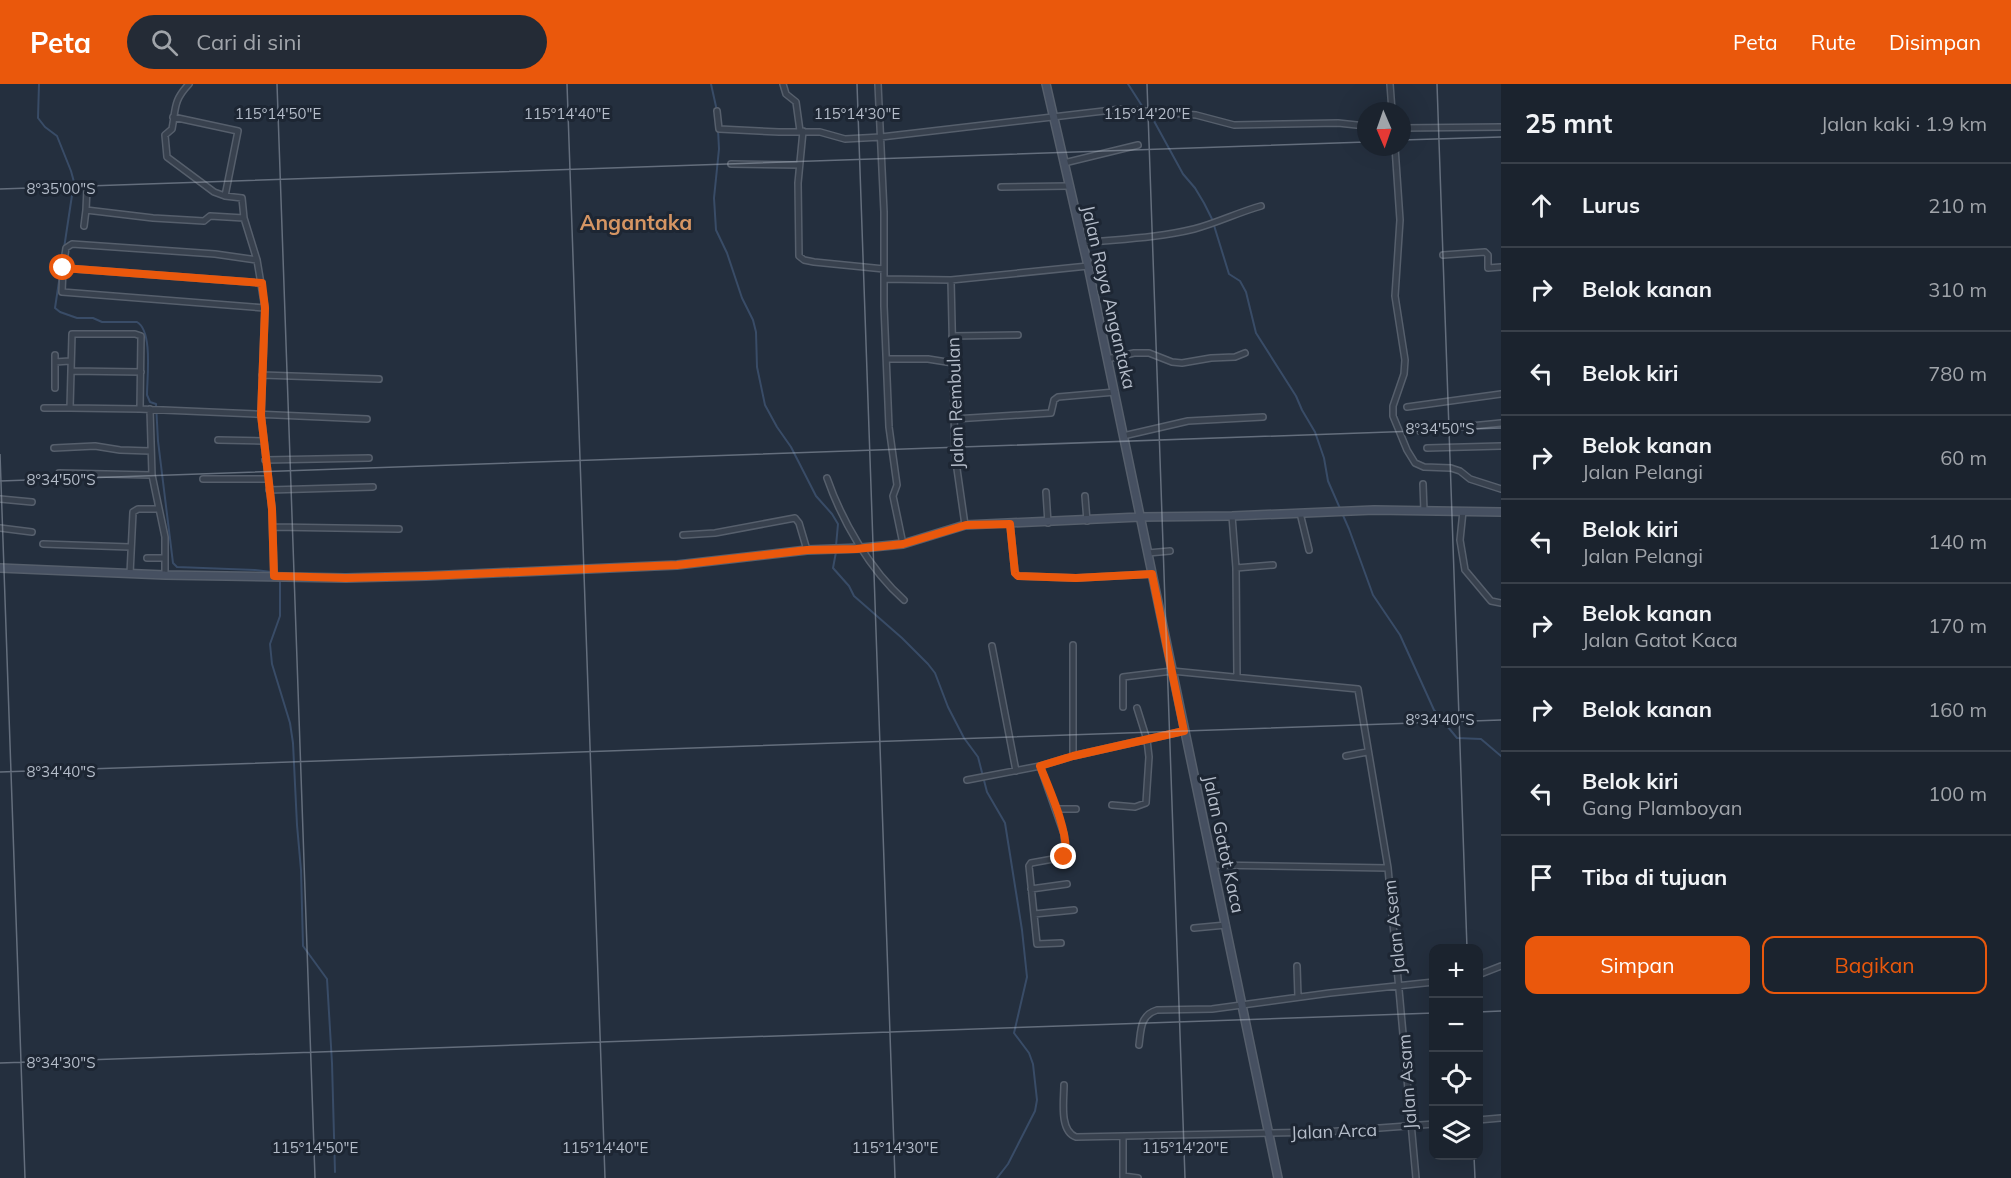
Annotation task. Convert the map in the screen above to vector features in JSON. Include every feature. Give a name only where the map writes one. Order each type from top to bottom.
[{"type":"main road","name":"Jalan Raya Angantaka","points":[[1046,84],[1088,266],[1140,517]]},
{"type":"main road","points":[[0,568],[165,575],[346,578],[426,576],[677,565],[807,550],[862,548],[903,544],[966,525],[1140,517],[1335,512],[1501,512]]},
{"type":"main road","name":"Jalan Gatot Kaca","points":[[1140,517],[1278,1178]]},
{"type":"street","points":[[189,84],[177,98],[172,129],[165,137],[167,157],[214,192],[242,198],[244,218],[262,283],[265,308],[261,415],[273,527],[274,576]]},
{"type":"street","points":[[783,84],[786,94],[796,102],[801,131],[797,226],[800,258],[813,262],[884,269]]},
{"type":"street","points":[[878,84],[889,427],[897,485],[893,495],[903,544]]},
{"type":"street","points":[[1390,84],[1391,102]]},
{"type":"street","points":[[717,111],[719,129],[825,132],[845,139],[1053,118],[1103,110],[1136,109],[1196,115],[1234,125],[1338,123],[1357,125]]},
{"type":"street","points":[[173,117],[238,131],[225,196]]},
{"type":"street","points":[[1411,128],[1501,127]]},
{"type":"street","points":[[1064,163],[1138,145]]},
{"type":"street","points":[[1396,156],[1400,220],[1395,296],[1405,360],[1404,374],[1393,406],[1393,416],[1407,450],[1419,465],[1451,468],[1460,471],[1470,479],[1501,489]]},
{"type":"street","points":[[731,164],[799,165]]},
{"type":"street","points":[[1001,188],[1068,186]]},
{"type":"street","points":[[84,226],[87,188]]},
{"type":"street","points":[[1082,243],[1187,231],[1261,206]]},
{"type":"street","points":[[86,210],[204,221],[210,216],[244,218]]},
{"type":"street","points":[[257,260],[214,254],[72,244],[66,248],[63,268],[64,293],[265,308]]},
{"type":"street","points":[[1443,255],[1485,252],[1488,255],[1488,268],[1501,267]]},
{"type":"street","points":[[884,279],[951,280],[1088,266]]},
{"type":"street","points":[[63,268],[262,283]]},
{"type":"street","name":"Jalan Rembulan","points":[[951,280],[955,455],[966,525]]},
{"type":"street","points":[[70,408],[72,334],[135,334],[141,336],[142,339],[140,409]]},
{"type":"street","points":[[952,336],[1018,335]]},
{"type":"street","points":[[1107,360],[1134,353],[1149,353],[1172,362],[1182,363],[1235,357],[1245,353]]},
{"type":"street","points":[[55,355],[55,388]]},
{"type":"street","points":[[887,358],[928,359],[952,363]]},
{"type":"street","points":[[55,362],[70,362]]},
{"type":"street","points":[[71,371],[141,372]]},
{"type":"street","points":[[262,375],[379,379]]},
{"type":"street","points":[[954,419],[1052,413],[1056,398],[1115,392]]},
{"type":"street","points":[[1407,407],[1501,394]]},
{"type":"street","points":[[44,408],[150,409],[368,419]]},
{"type":"street","points":[[150,409],[152,475],[164,530],[165,575]]},
{"type":"street","points":[[1124,436],[1188,421],[1263,417]]},
{"type":"street","points":[[1420,430],[1501,423]]},
{"type":"street","points":[[219,440],[263,441]]},
{"type":"street","points":[[54,448],[95,446],[150,451]]},
{"type":"street","points":[[1427,448],[1501,446]]},
{"type":"street","points":[[265,460],[369,458]]},
{"type":"street","points":[[59,473],[152,475]]},
{"type":"street","points":[[827,478],[838,507],[862,548],[890,588],[904,600]]},
{"type":"street","points":[[203,479],[267,479]]},
{"type":"street","points":[[1423,484],[1424,511]]},
{"type":"street","points":[[269,490],[373,488]]},
{"type":"street","points":[[1046,492],[1048,523]]},
{"type":"street","points":[[1084,496],[1087,521]]},
{"type":"street","points":[[0,499],[32,502]]},
{"type":"street","points":[[130,574],[134,511],[143,508],[159,509]]},
{"type":"street","points":[[1463,511],[1460,540],[1465,570],[1491,601],[1501,603]]},
{"type":"street","points":[[1300,513],[1309,550]]},
{"type":"street","points":[[1123,707],[1123,677],[1172,671],[1237,677],[1236,568],[1232,516]]},
{"type":"street","points":[[683,535],[715,533],[795,518],[800,523],[807,550]]},
{"type":"street","points":[[1010,524],[1015,573],[1018,576],[1076,578],[1152,574]]},
{"type":"street","points":[[273,527],[399,528]]},
{"type":"street","points":[[0,528],[32,532]]},
{"type":"street","points":[[43,544],[130,546]]},
{"type":"street","points":[[1148,553],[1170,551]]},
{"type":"street","points":[[147,558],[165,558]]},
{"type":"street","points":[[1236,568],[1273,565]]},
{"type":"street","points":[[1073,645],[1073,756]]},
{"type":"street","points":[[992,646],[1016,771]]},
{"type":"street","name":"Jalan Asem","points":[[1237,677],[1357,688],[1388,868],[1400,986]]},
{"type":"street","points":[[1112,805],[1136,807],[1146,802],[1149,766],[1147,740],[1137,708]]},
{"type":"street","points":[[967,780],[1040,766],[1073,756],[1184,731]]},
{"type":"street","points":[[1346,756],[1367,752]]},
{"type":"street","points":[[1040,766],[1064,834],[1066,854],[1064,857],[1029,864],[1037,944],[1061,943]]},
{"type":"street","points":[[1056,809],[1076,809]]},
{"type":"street","points":[[1213,865],[1388,868]]},
{"type":"street","points":[[1031,889],[1067,884]]},
{"type":"street","points":[[1034,914],[1074,910]]},
{"type":"street","points":[[1194,928],[1226,925]]},
{"type":"street","points":[[1297,966],[1298,997]]},
{"type":"street","points":[[1483,973],[1501,966]]},
{"type":"street","points":[[1139,1045],[1142,1022],[1153,1011],[1193,1011],[1242,1006],[1298,997],[1429,983]]},
{"type":"street","name":"Jalan Asam","points":[[1400,986],[1416,1178]]},
{"type":"street","name":"Jalan Arca","points":[[1064,1085],[1065,1121],[1071,1136],[1123,1137],[1325,1132],[1429,1125]]},
{"type":"street","points":[[1483,1120],[1501,1118]]},
{"type":"street","points":[[1123,1137],[1123,1177],[1138,1178]]},
{"type":"waterway","points":[[39,84],[38,118],[57,136],[74,182],[55,308],[77,318],[93,318],[102,322],[137,322],[142,327],[148,355],[147,395],[150,402],[156,404],[158,441],[173,563],[177,567],[280,573],[280,616],[270,644],[272,664],[290,723],[293,743],[303,946],[327,979],[335,1172]]},
{"type":"waterway","points":[[711,84],[717,111]]},
{"type":"waterway","points":[[1128,84],[1144,109]]},
{"type":"waterway","points":[[1148,113],[1183,174],[1204,203],[1212,219],[1229,274],[1240,281],[1246,292],[1256,333],[1296,396],[1315,432],[1324,458],[1328,481],[1349,529],[1373,595],[1400,635],[1434,710],[1457,738],[1481,739],[1501,756]]},
{"type":"waterway","points":[[718,129],[719,149],[714,198],[716,230],[727,253],[742,298],[753,320],[756,332],[757,367],[765,405],[791,447],[816,496],[838,524],[836,546]]},
{"type":"waterway","points":[[836,552],[833,568],[849,586],[854,596],[902,638],[935,673],[948,707],[964,738],[978,757],[987,792],[1005,823],[1027,977],[1014,1033],[1029,1053],[1033,1064],[1037,1100],[1035,1111],[1008,1164],[997,1178]]},
{"type":"district","name":"Angantaka","points":[[636,222]]},
{"type":"route","points":[[63,268],[262,283],[265,308],[261,415],[272,509],[274,576],[346,578],[426,576],[677,565],[807,550],[856,549],[903,544],[966,525],[1010,524],[1017,576],[1076,578],[1152,574],[1184,731],[1073,756],[1040,766],[1064,834],[1066,854],[1064,857]]}]
